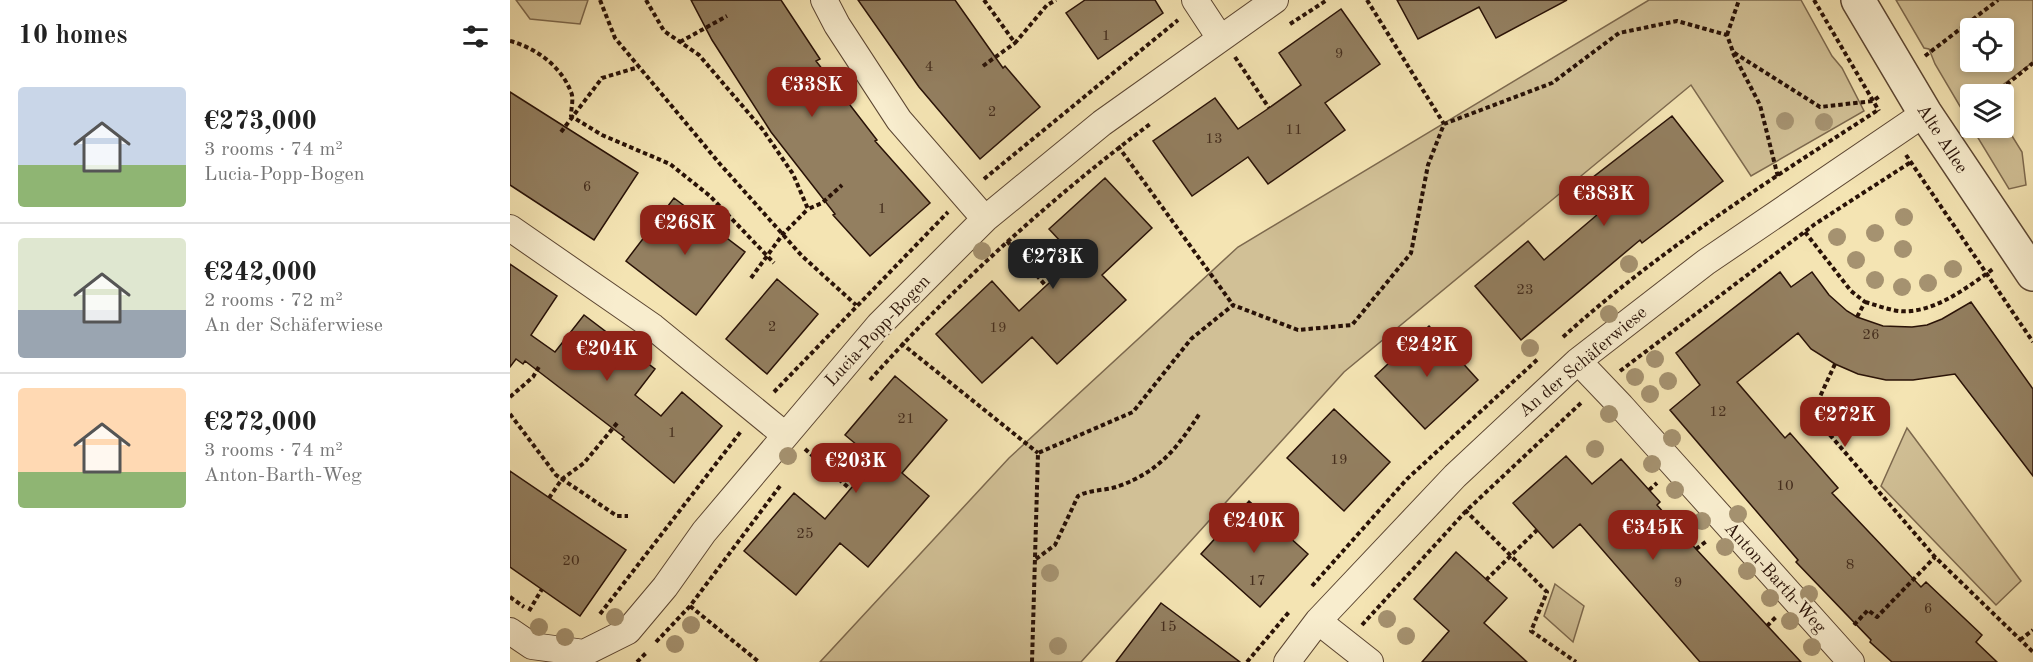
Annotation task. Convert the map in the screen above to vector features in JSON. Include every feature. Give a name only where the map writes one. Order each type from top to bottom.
[{"type":"street","points":[[824,0],[837,25],[899,120],[985,219]]},
{"type":"street","points":[[1195,0],[1220,38]]},
{"type":"street","name":"Lucia-Popp-Bogen","points":[[510,631],[531,646],[584,653],[628,631],[665,587],[704,532],[879,325],[985,219],[1102,123],[1275,0]]},
{"type":"street","name":"Alte Allee","points":[[1858,0],[1925,113],[2025,263]]},
{"type":"street","name":"An der Schäferwiese","points":[[1287,662],[1318,621],[1443,488],[1578,361],[1697,268],[1796,198],[1925,113]]},
{"type":"street","points":[[510,228],[653,327],[785,435]]},
{"type":"street","name":"Anton-Barth-Weg","points":[[1578,361],[1851,662]]},
{"type":"street","points":[[1318,621],[1370,662]]},
{"type":"path","points":[[600,0],[615,38],[802,256],[879,325],[1038,453]]},
{"type":"path","points":[[646,0],[664,31],[699,55],[764,130],[793,174],[808,209]]},
{"type":"path","points":[[984,0],[1014,43]]},
{"type":"path","points":[[983,66],[1014,43],[1047,5],[1056,0]]},
{"type":"path","points":[[1282,30],[1327,0]]},
{"type":"path","points":[[1367,0],[1444,124]]},
{"type":"path","points":[[1739,0],[1727,35],[1733,52],[1760,105],[1777,176],[1796,198]]},
{"type":"path","points":[[1814,0],[1892,133],[2033,342]]},
{"type":"path","points":[[1924,56],[1998,0]]},
{"type":"path","points":[[680,42],[727,16]]},
{"type":"path","points":[[1119,147],[1233,305],[1298,330],[1352,325],[1411,253],[1428,165],[1444,124],[1552,83],[1619,33],[1677,21],[1727,35]]},
{"type":"path","points":[[510,41],[528,46],[555,67],[572,94],[571,116]]},
{"type":"path","points":[[1733,52],[1820,106],[1873,101]]},
{"type":"path","points":[[1227,66],[1245,53]]},
{"type":"path","points":[[1236,59],[1269,108]]},
{"type":"path","points":[[2007,84],[2033,63]]},
{"type":"path","points":[[561,132],[602,78],[639,67]]},
{"type":"path","points":[[571,116],[602,135],[670,164],[710,196],[774,263]]},
{"type":"path","points":[[863,388],[902,344],[1008,242],[1119,147],[1155,120]]},
{"type":"path","points":[[751,278],[783,234],[808,209],[822,202],[842,185]]},
{"type":"path","points":[[1805,231],[1843,282],[1865,302],[1889,310],[1910,311],[1934,305],[1957,294],[1985,274],[2025,263]]},
{"type":"path","points":[[1008,242],[1046,286]]},
{"type":"path","points":[[1857,317],[1865,302]]},
{"type":"path","points":[[1038,453],[1133,412],[1191,339],[1233,305]]},
{"type":"path","points":[[1836,364],[1812,414],[1935,557],[2033,652]]},
{"type":"path","points":[[510,397],[533,376],[540,365]]},
{"type":"path","points":[[1035,560],[1054,545],[1078,496],[1085,492],[1116,488],[1147,474],[1175,450],[1200,413]]},
{"type":"path","points":[[510,414],[556,475],[618,516],[628,516]]},
{"type":"path","points":[[549,498],[562,479],[584,463],[618,423]]},
{"type":"path","points":[[800,460],[815,442]]},
{"type":"path","points":[[807,451],[850,489]]},
{"type":"path","points":[[1032,662],[1038,453]]},
{"type":"path","points":[[637,662],[690,606],[786,478]]},
{"type":"path","points":[[1649,490],[1654,486]]},
{"type":"path","points":[[1443,488],[1547,592],[1531,631],[1576,662]]},
{"type":"path","points":[[1486,580],[1537,530]]},
{"type":"path","points":[[1696,549],[1702,545]]},
{"type":"path","points":[[1851,628],[1868,610],[1877,617],[1935,557]]},
{"type":"path","points":[[529,611],[542,589]]},
{"type":"path","points":[[690,606],[759,662]]},
{"type":"path","points":[[1767,626],[1773,620]]},
{"type":"path","points":[[2020,640],[2033,630]]},
{"type":"shaded area","points":[[516,0],[588,0],[580,24],[530,19]]},
{"type":"shaded area","points":[[1649,0],[1801,0],[1832,56],[1842,68],[1864,111],[1751,176],[1691,85],[1344,372],[1081,662],[820,662],[1009,458],[1238,247]]},
{"type":"shaded area","points":[[1896,0],[2033,0],[2033,62],[2004,84],[1960,84],[1960,106],[1935,64],[1929,49],[1924,48]]},
{"type":"shaded area","points":[[1978,138],[2013,138],[2022,152],[2026,185],[2009,189]]},
{"type":"shaded area","points":[[1907,428],[2021,581],[1996,605],[1881,486]]},
{"type":"shaded area","points":[[1555,584],[1584,606],[1573,642],[1544,616]]},
{"type":"building","points":[[691,0],[781,0],[820,59],[816,61],[877,140],[875,141],[930,203],[870,256],[833,215],[835,214],[771,132],[712,40]]},
{"type":"building","points":[[858,0],[955,0],[1003,68],[1005,66],[1040,107],[980,159],[919,87]]},
{"type":"building","points":[[1085,0],[1155,0],[1163,13],[1098,59],[1066,13]]},
{"type":"building","points":[[1397,0],[1567,0],[1496,38],[1479,7],[1418,39]]},
{"type":"building","points":[[1341,9],[1380,64],[1325,103],[1345,130],[1268,184],[1248,157],[1192,196],[1153,141],[1215,98],[1238,129],[1269,108],[1301,85],[1279,53]]},
{"type":"building","points":[[510,92],[638,173],[594,240],[510,185]]},
{"type":"building","points":[[1672,116],[1723,181],[1642,243],[1640,240],[1521,340],[1475,286],[1528,241],[1544,260],[1611,203],[1592,178]]},
{"type":"building","points":[[1105,178],[1152,228],[1102,275],[1126,300],[1057,364],[1032,337],[982,383],[936,334],[992,281],[1019,311],[1076,258],[1049,229]]},
{"type":"building","points":[[674,198],[745,252],[696,315],[626,261]]},
{"type":"building","points":[[510,264],[557,296],[531,335],[555,352],[584,315],[655,369],[635,395],[661,416],[682,392],[722,426],[674,483],[622,439],[624,437],[525,361],[523,364],[516,359],[510,367]]},
{"type":"building","points":[[1780,272],[1791,287],[1812,272],[1829,295],[1847,311],[1883,326],[1927,325],[1971,302],[2033,389],[2033,476],[1955,374],[1913,380],[1886,380],[1858,374],[1835,364],[1811,349],[1798,333],[1737,382],[1785,438],[1790,433],[1838,488],[1832,493],[1921,587],[1926,582],[1982,635],[1976,642],[1997,662],[1892,662],[1870,642],[1871,640],[1796,562],[1798,560],[1670,410],[1700,385],[1676,353]]},
{"type":"building","points":[[777,279],[818,314],[767,374],[726,339]]},
{"type":"building","points":[[1429,326],[1478,380],[1425,429],[1375,376]]},
{"type":"building","points":[[895,376],[947,420],[902,473],[929,496],[868,567],[840,543],[796,595],[744,551],[794,493],[825,519],[875,460],[845,435]]},
{"type":"building","points":[[1334,409],[1390,462],[1344,511],[1287,458]]},
{"type":"building","points":[[1566,456],[1592,484],[1621,459],[1660,502],[1657,505],[1696,549],[1801,662],[1700,662],[1580,524],[1553,548],[1513,503]]},
{"type":"building","points":[[510,471],[626,550],[580,616],[510,567]]},
{"type":"building","points":[[1249,501],[1308,554],[1260,607],[1201,554]]},
{"type":"building","points":[[1456,552],[1507,598],[1484,623],[1527,662],[1422,662],[1449,631],[1414,599]]},
{"type":"building","points":[[1161,603],[1240,662],[1116,662]]}]
